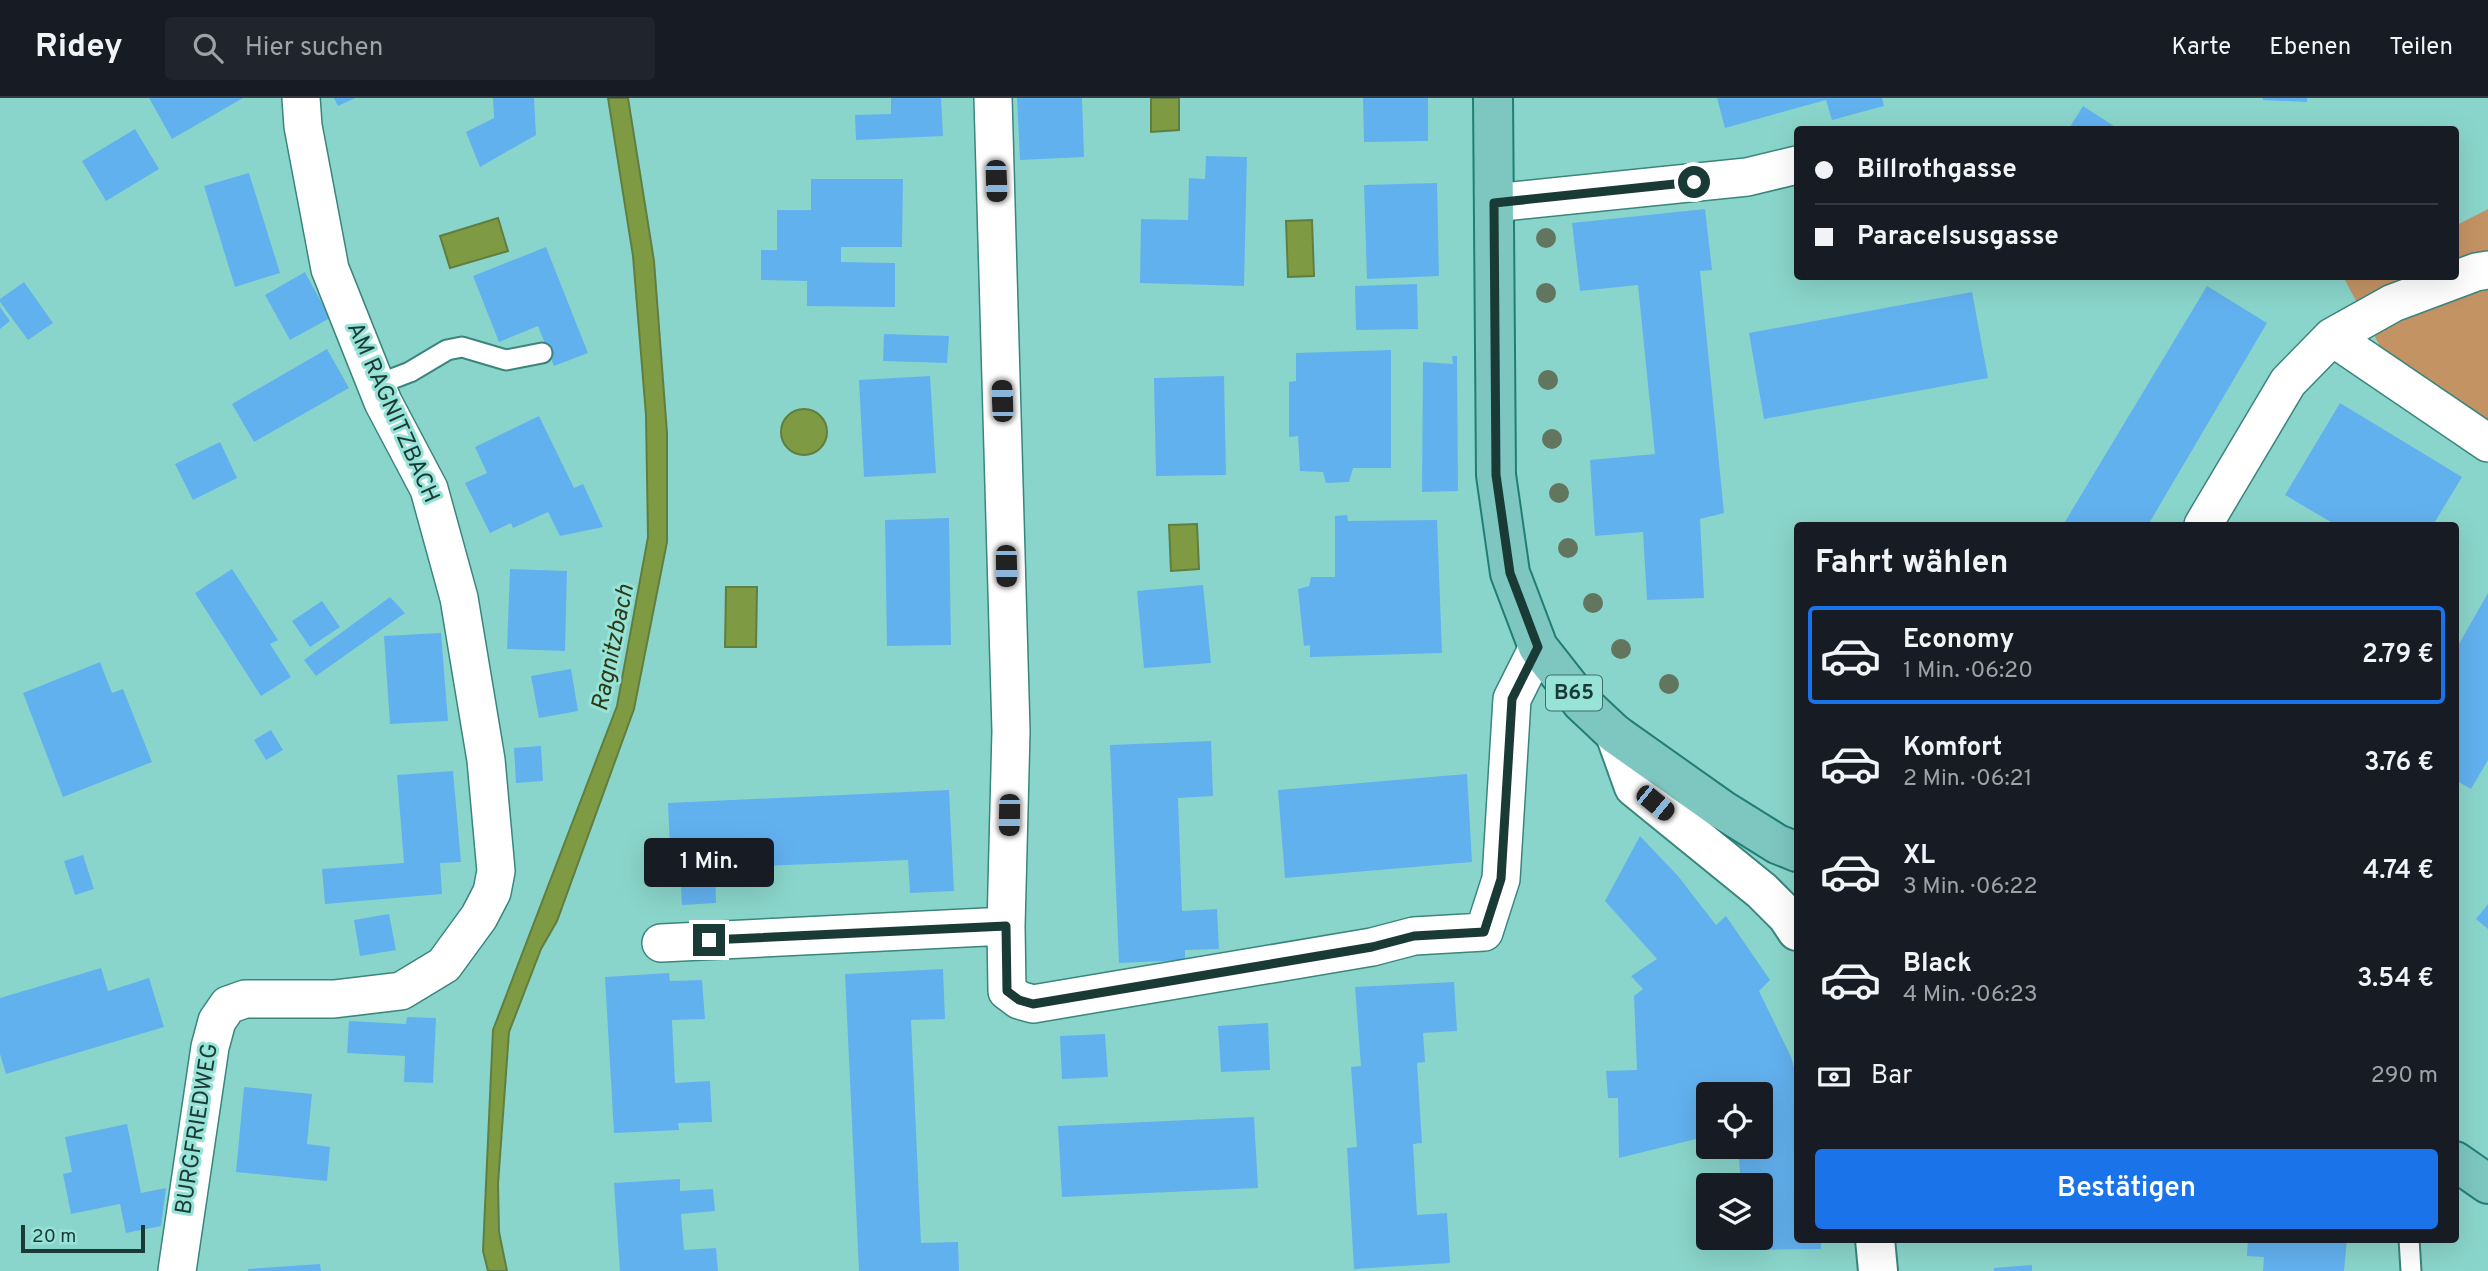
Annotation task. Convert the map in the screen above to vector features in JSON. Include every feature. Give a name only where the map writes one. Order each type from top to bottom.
[{"type":"main road","name":"B65","points":[[1493,98],[1496,475],[1510,573],[1538,647],[1582,704],[1615,734],[1721,810],[1777,844],[1794,851]]},
{"type":"main road","points":[[1615,734],[1634,787],[1762,891],[1794,926]]},
{"type":"main road","points":[[2459,1164],[2488,1184]]},
{"type":"main road","points":[[1875,1243],[1878,1271]]},
{"type":"street","name":"AM RAGNITZBACH","points":[[301,98],[303,126],[330,269],[383,402],[429,489],[459,598],[486,760],[496,872],[492,892],[479,917],[444,965]]},
{"type":"street","points":[[993,98],[1011,731],[1007,991],[1019,1000],[1033,1004],[1372,947],[1414,936],[1484,932],[1501,879],[1512,699],[1538,647]]},
{"type":"street","points":[[1494,203],[1747,177],[1794,166]]},
{"type":"street","points":[[2459,278],[2488,270]]},
{"type":"street","points":[[2205,522],[2288,382],[2332,337],[2393,303],[2455,280]]},
{"type":"street","points":[[2332,337],[2488,443]]},
{"type":"street","points":[[661,943],[1006,926]]},
{"type":"street","name":"BURGFRIEDWEG","points":[[177,1271],[210,1047],[217,1021],[228,1005],[245,999],[334,999],[401,991],[444,965]]},
{"type":"lane","points":[[376,385],[410,372],[447,350],[463,346],[506,360],[542,353]]},
{"type":"lane","points":[[2409,1243],[2411,1271]]},
{"type":"shaded area","name":"Ragnitzbach","points":[[608,98],[628,98],[654,261],[667,433],[667,542],[634,709],[557,921],[541,949],[509,1032],[498,1184],[499,1232],[507,1271],[488,1271],[483,1251],[493,1030],[617,706],[648,537],[646,415],[633,256]]},
{"type":"shaded area","points":[[1151,98],[1179,98],[1179,130],[1151,132]]},
{"type":"shaded area","points":[[2488,209],[2488,422],[2383,352],[2345,280],[2459,280],[2459,224]]},
{"type":"shaded area","points":[[498,218],[508,251],[450,268],[440,236]]},
{"type":"shaded area","points":[[1312,220],[1314,276],[1288,277],[1286,221]]},
{"type":"shaded area","points":[[804,409],[820,416],[827,432],[820,448],[804,455],[788,448],[781,432],[788,416]]},
{"type":"shaded area","points":[[1197,524],[1199,569],[1171,571],[1169,525]]},
{"type":"shaded area","points":[[726,587],[757,587],[756,647],[725,647]]},
{"type":"building","points":[[149,98],[243,98],[172,139]]},
{"type":"building","points":[[334,98],[355,98],[338,106]]},
{"type":"building","points":[[493,98],[534,98],[536,135],[480,167],[466,132],[494,118]]},
{"type":"building","points":[[891,98],[941,98],[943,136],[856,140],[855,115],[891,114]]},
{"type":"building","points":[[1017,98],[1082,98],[1084,157],[1020,160]]},
{"type":"building","points":[[1363,98],[1428,98],[1428,141],[1364,142]]},
{"type":"building","points":[[1717,98],[1882,98],[1884,106],[1832,120],[1826,100],[1725,128]]},
{"type":"building","points":[[2307,98],[2307,102],[2263,100]]},
{"type":"building","points":[[2083,106],[2114,126],[2070,126]]},
{"type":"building","points":[[135,129],[159,169],[106,201],[82,161]]},
{"type":"building","points":[[1206,156],[1247,157],[1244,286],[1140,283],[1141,219],[1188,220],[1189,178],[1205,179]]},
{"type":"building","points":[[249,173],[280,273],[235,287],[204,186]]},
{"type":"building","points":[[811,179],[903,179],[902,247],[841,247],[841,262],[895,263],[895,307],[807,306],[807,281],[761,280],[761,250],[777,250],[777,210],[811,210]]},
{"type":"building","points":[[1437,183],[1439,276],[1367,279],[1364,185]]},
{"type":"building","points":[[1705,209],[1712,270],[1700,271],[1724,513],[1700,519],[1704,598],[1647,600],[1643,532],[1595,536],[1590,460],[1655,454],[1638,285],[1580,291],[1572,223]]},
{"type":"building","points":[[546,247],[588,353],[554,366],[538,326],[499,342],[473,276]]},
{"type":"building","points":[[305,272],[330,318],[290,340],[265,295]]},
{"type":"building","points":[[24,282],[53,323],[28,340],[0,302],[0,299]]},
{"type":"building","points":[[1417,284],[1418,329],[1356,330],[1355,286]]},
{"type":"building","points":[[2207,286],[2267,323],[2150,522],[2065,522]]},
{"type":"building","points":[[1972,292],[1988,378],[1764,419],[1749,333]]},
{"type":"building","points":[[0,307],[10,321],[0,329]]},
{"type":"building","points":[[884,334],[949,336],[947,363],[883,361]]},
{"type":"building","points":[[327,349],[349,388],[254,442],[232,404]]},
{"type":"building","points":[[1391,350],[1391,468],[1353,468],[1349,482],[1326,483],[1323,472],[1300,471],[1298,436],[1289,437],[1289,382],[1296,381],[1296,353]]},
{"type":"building","points":[[1452,356],[1457,356],[1458,491],[1422,492],[1423,362],[1453,364]]},
{"type":"building","points":[[930,376],[936,473],[864,477],[859,380]]},
{"type":"building","points":[[1224,376],[1226,475],[1156,476],[1154,378]]},
{"type":"building","points":[[2340,403],[2462,477],[2435,522],[2331,522],[2285,495]]},
{"type":"building","points":[[539,416],[574,488],[583,484],[603,527],[560,536],[548,512],[513,528],[511,523],[490,533],[465,483],[487,473],[475,447]]},
{"type":"building","points":[[220,442],[237,478],[193,500],[175,464]]},
{"type":"building","points":[[1347,515],[1348,521],[1437,520],[1442,653],[1310,657],[1310,645],[1304,646],[1298,589],[1309,586],[1311,577],[1335,577],[1335,516]]},
{"type":"building","points":[[949,518],[951,645],[887,646],[885,520]]},
{"type":"building","points":[[232,569],[278,640],[270,644],[291,677],[261,696],[195,593]]},
{"type":"building","points":[[510,569],[567,571],[565,651],[507,649]]},
{"type":"building","points":[[1203,585],[1211,663],[1144,668],[1137,591]]},
{"type":"building","points":[[2488,593],[2488,760],[2471,789],[2459,782],[2459,644]]},
{"type":"building","points":[[390,597],[405,613],[316,676],[304,660]]},
{"type":"building","points":[[322,601],[340,627],[310,647],[292,621]]},
{"type":"building","points":[[441,633],[448,721],[390,724],[384,636]]},
{"type":"building","points":[[100,662],[112,693],[123,689],[152,762],[63,797],[23,693]]},
{"type":"building","points":[[571,669],[578,711],[539,718],[531,676]]},
{"type":"building","points":[[271,730],[283,750],[266,760],[254,740]]},
{"type":"building","points":[[1211,741],[1213,796],[1178,798],[1182,911],[1217,909],[1219,949],[1185,950],[1185,960],[1119,963],[1110,745]]},
{"type":"building","points":[[541,746],[543,781],[516,783],[514,748]]},
{"type":"building","points":[[453,771],[461,862],[440,863],[442,894],[325,904],[322,869],[404,863],[397,775]]},
{"type":"building","points":[[1467,774],[1472,862],[1285,878],[1278,790]]},
{"type":"building","points":[[949,790],[954,891],[910,893],[908,860],[715,868],[716,903],[682,905],[680,869],[671,869],[668,803]]},
{"type":"building","points":[[1640,836],[1678,876],[1716,925],[1726,916],[1770,980],[1759,991],[1794,1068],[1794,1243],[1821,1243],[1821,1249],[1773,1250],[1773,1173],[1740,1173],[1739,1159],[1773,1159],[1773,1082],[1696,1082],[1696,1139],[1619,1158],[1618,1098],[1608,1098],[1606,1071],[1637,1070],[1634,996],[1643,989],[1631,976],[1657,959],[1605,901]]},
{"type":"building","points":[[83,855],[94,889],[75,895],[64,861]]},
{"type":"building","points":[[2488,904],[2488,929],[2476,919]]},
{"type":"building","points":[[389,914],[396,950],[360,956],[354,920]]},
{"type":"building","points":[[101,968],[108,991],[149,978],[164,1027],[6,1074],[0,1054],[0,998]]},
{"type":"building","points":[[943,969],[945,1019],[911,1020],[921,1243],[958,1242],[959,1271],[859,1271],[845,974]]},
{"type":"building","points":[[669,973],[670,981],[702,980],[705,1019],[672,1020],[675,1083],[710,1081],[712,1122],[678,1123],[679,1130],[614,1133],[605,977]]},
{"type":"building","points":[[1454,982],[1457,1031],[1423,1033],[1425,1062],[1417,1063],[1422,1143],[1413,1144],[1417,1215],[1447,1213],[1450,1263],[1354,1269],[1347,1148],[1357,1147],[1351,1067],[1361,1066],[1355,987]]},
{"type":"building","points":[[407,1017],[436,1018],[433,1083],[404,1082],[405,1056],[347,1053],[349,1021],[406,1024]]},
{"type":"building","points":[[1268,1023],[1270,1070],[1221,1072],[1218,1026]]},
{"type":"building","points":[[1105,1034],[1108,1077],[1062,1079],[1060,1036]]},
{"type":"building","points":[[244,1087],[312,1094],[307,1144],[330,1147],[327,1181],[236,1172]]},
{"type":"building","points":[[1254,1117],[1258,1188],[1062,1197],[1058,1126]]},
{"type":"building","points":[[127,1124],[141,1193],[166,1188],[161,1226],[126,1233],[120,1204],[71,1214],[63,1174],[72,1172],[65,1137]]},
{"type":"building","points":[[680,1179],[680,1191],[713,1189],[715,1211],[681,1214],[684,1250],[716,1248],[718,1271],[620,1271],[614,1183]]},
{"type":"building","points":[[2248,1243],[2347,1243],[2344,1271],[2263,1271],[2264,1257],[2247,1256]]},
{"type":"building","points":[[320,1264],[321,1271],[248,1271],[248,1269]]},
{"type":"building","points":[[2032,1265],[2032,1271],[1994,1271],[1994,1268]]},
{"type":"route","points":[[709,940],[1006,926],[1007,991],[1019,1000],[1033,1004],[1372,947],[1414,936],[1484,932],[1501,879],[1512,699],[1538,647],[1510,573],[1496,475],[1494,203],[1694,182]]}]
